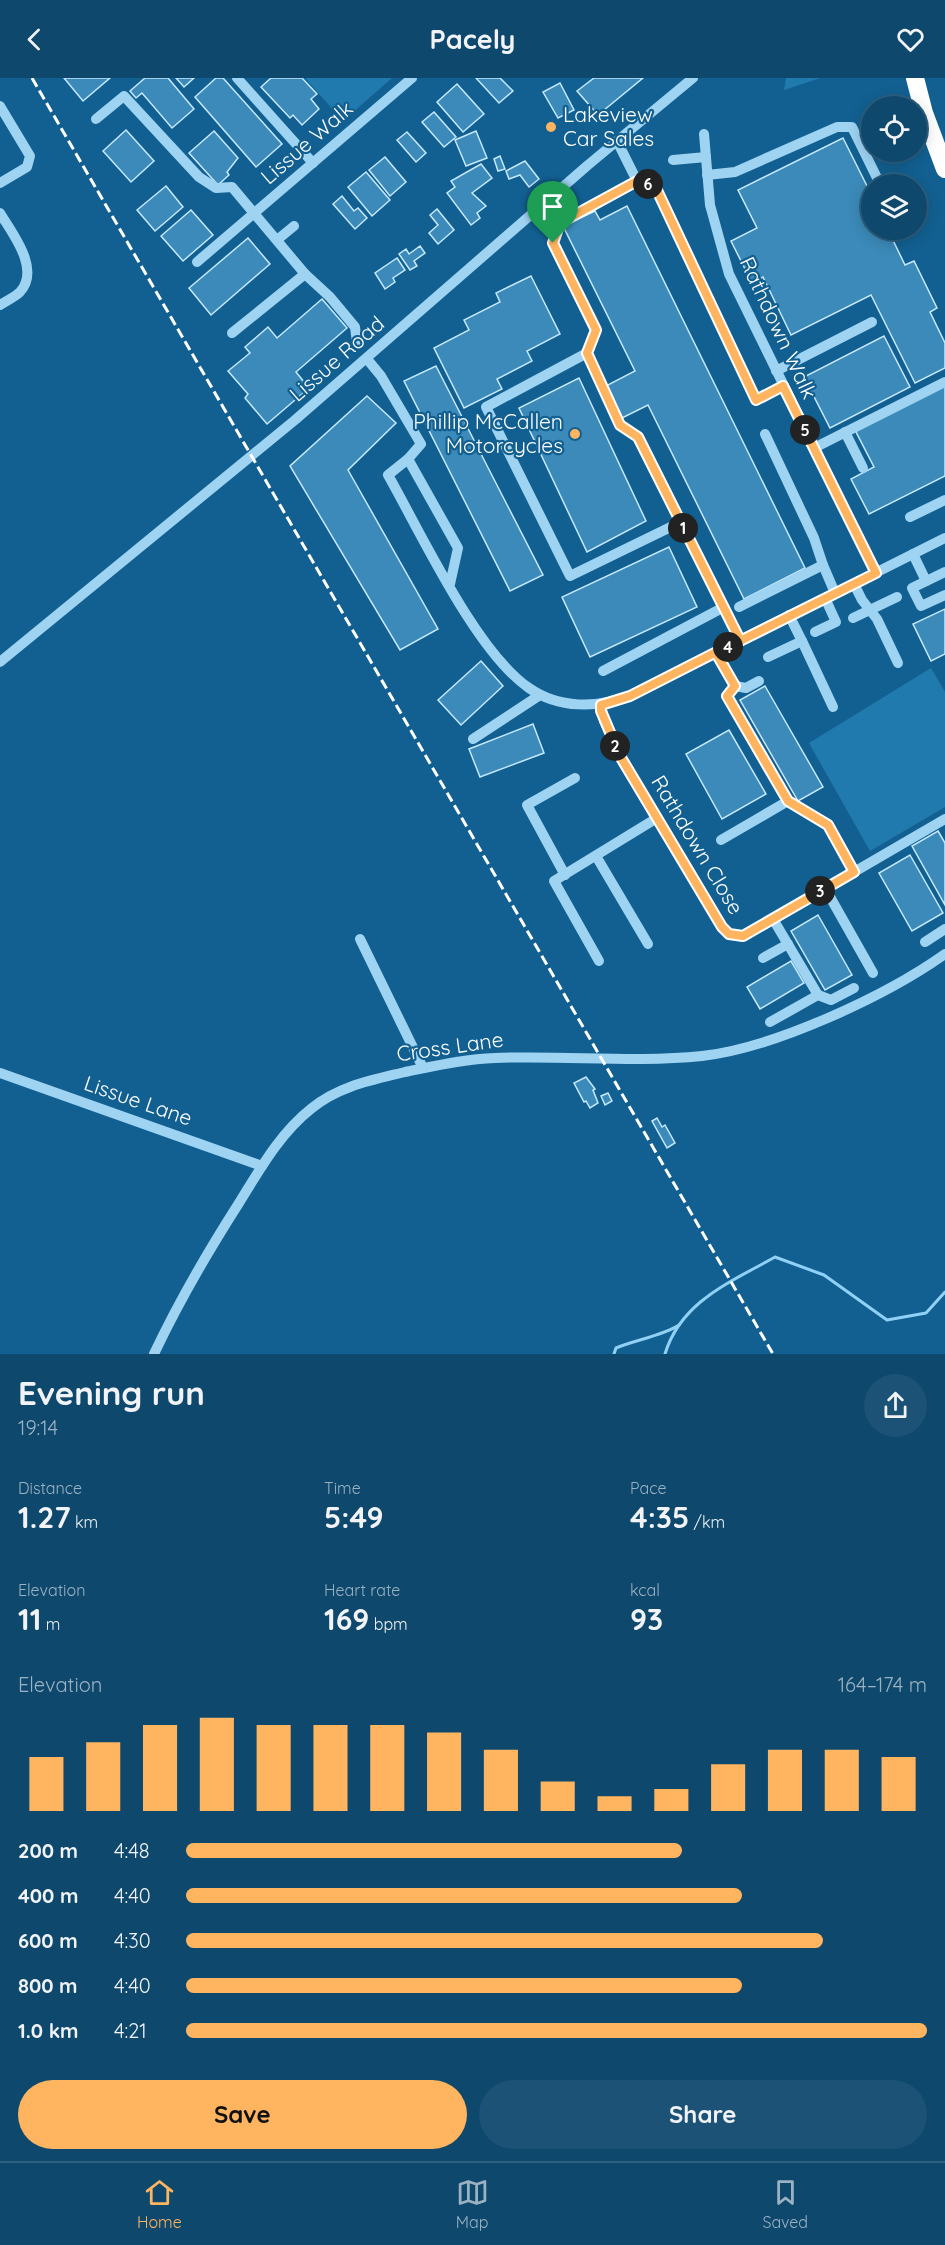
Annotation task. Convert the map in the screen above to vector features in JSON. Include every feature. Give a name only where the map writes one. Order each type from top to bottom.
[{"type":"highway","points":[[915,78],[924,113],[945,169]]},
{"type":"street","points":[[237,78],[313,163]]},
{"type":"street","name":"Lissue Walk","points":[[197,262],[412,78]]},
{"type":"street","name":"Lissue Road","points":[[0,662],[130,558],[367,359],[617,141],[693,78]]},
{"type":"street","points":[[96,119],[124,96],[199,177],[216,188],[232,187],[305,274],[330,297],[355,327],[357,343]]},
{"type":"street","points":[[0,106],[30,156],[27,167],[0,183]]},
{"type":"street","points":[[707,175],[735,172],[837,127],[852,127],[875,174]]},
{"type":"street","name":"Rathdown Walk","points":[[704,134],[714,226],[729,274],[876,573]]},
{"type":"street","points":[[617,141],[637,181]]},
{"type":"street","points":[[673,160],[706,157]]},
{"type":"street","points":[[681,522],[570,576],[486,407],[587,353],[596,330],[553,243],[560,223],[637,181],[655,186],[756,400],[783,386]]},
{"type":"street","points":[[0,213],[21,249],[27,279],[20,292],[0,305]]},
{"type":"street","points":[[277,240],[294,226]]},
{"type":"street","points":[[232,333],[305,274]]},
{"type":"street","points":[[776,371],[872,322]]},
{"type":"street","points":[[587,353],[620,425],[638,437],[740,640]]},
{"type":"street","points":[[367,359],[381,376],[421,444],[408,459],[388,475],[462,605],[485,640],[520,681],[540,695],[574,704],[601,705],[630,696],[945,538]]},
{"type":"street","points":[[814,448],[945,381]]},
{"type":"street","points":[[845,432],[863,468]]},
{"type":"street","points":[[765,434],[814,538],[823,565],[836,622],[815,632]]},
{"type":"street","points":[[408,459],[458,548],[450,584]]},
{"type":"street","points":[[910,517],[945,500]]},
{"type":"street","points":[[913,554],[926,581]]},
{"type":"street","points":[[739,607],[823,565]]},
{"type":"street","points":[[945,572],[912,588],[921,606],[945,595]]},
{"type":"street","points":[[854,584],[898,663]]},
{"type":"street","points":[[853,618],[897,597]]},
{"type":"street","points":[[603,670],[724,607]]},
{"type":"street","points":[[789,615],[833,707]]},
{"type":"street","points":[[768,657],[802,641]]},
{"type":"street","points":[[716,653],[735,686],[746,688],[759,681]]},
{"type":"street","points":[[735,686],[727,696],[788,801],[828,825],[854,872]]},
{"type":"street","points":[[473,739],[540,695]]},
{"type":"street","name":"Rathdown Close","points":[[601,705],[609,736],[729,934],[743,936],[945,819]]},
{"type":"street","points":[[565,875],[527,805],[574,778]]},
{"type":"street","points":[[721,840],[788,801]]},
{"type":"street","points":[[599,961],[554,881],[657,818]]},
{"type":"street","points":[[596,856],[648,944]]},
{"type":"street","points":[[825,888],[873,973]]},
{"type":"street","points":[[773,919],[818,995],[831,1000],[854,988]]},
{"type":"street","points":[[925,942],[945,929]]},
{"type":"street","points":[[360,939],[423,1068]]},
{"type":"street","points":[[763,958],[788,944]]},
{"type":"street","name":"Cross Lane","points":[[154,1354],[180,1298],[262,1166],[294,1125],[327,1097],[351,1085],[423,1068],[494,1058],[642,1060],[721,1053],[753,1044],[849,1008],[945,954]]},
{"type":"street","points":[[770,1022],[818,995]]},
{"type":"street","name":"Lissue Lane","points":[[0,1073],[262,1166]]},
{"type":"shaded area","points":[[305,78],[392,78],[343,121]]},
{"type":"shaded area","points":[[786,78],[820,78],[784,90]]},
{"type":"shaded area","points":[[931,668],[945,692],[945,807],[870,851],[809,743]]},
{"type":"building","points":[[64,78],[110,78],[83,101]]},
{"type":"building","points":[[145,78],[168,78],[194,109],[172,128],[142,93],[136,98],[130,91]]},
{"type":"building","points":[[176,78],[194,78],[184,87]]},
{"type":"building","points":[[216,78],[223,78],[282,144],[256,167],[195,97]]},
{"type":"building","points":[[271,78],[302,78],[317,94],[311,99],[319,109],[302,125],[293,115],[290,118],[261,87]]},
{"type":"building","points":[[476,78],[500,78],[513,91],[499,103]]},
{"type":"building","points":[[594,78],[643,78],[598,115],[577,91]]},
{"type":"building","points":[[560,83],[574,110],[558,118],[543,92]]},
{"type":"building","points":[[457,84],[484,114],[463,132],[437,102]]},
{"type":"building","points":[[434,112],[456,137],[444,147],[422,122]]},
{"type":"building","points":[[126,130],[154,161],[131,182],[103,151]]},
{"type":"building","points":[[214,131],[238,158],[227,172],[229,175],[218,185],[189,153]]},
{"type":"building","points":[[476,131],[487,158],[466,166],[455,140]]},
{"type":"building","points":[[407,132],[426,153],[416,162],[397,140]]},
{"type":"building","points":[[843,138],[861,174],[861,240],[893,240],[905,265],[914,261],[937,308],[930,312],[945,343],[945,368],[915,383],[871,295],[791,335],[763,277],[752,283],[731,241],[757,228],[738,190]]},
{"type":"building","points":[[500,156],[505,169],[498,171],[494,159]]},
{"type":"building","points":[[385,157],[406,182],[390,196],[369,170]]},
{"type":"building","points":[[525,161],[539,179],[529,187],[520,175],[509,179],[506,171]]},
{"type":"building","points":[[481,164],[492,178],[472,193],[486,206],[477,213],[480,218],[471,225],[447,193],[455,187],[451,181]]},
{"type":"building","points":[[366,172],[390,200],[372,216],[348,187]]},
{"type":"building","points":[[166,186],[183,207],[155,231],[137,210]]},
{"type":"building","points":[[342,196],[354,211],[358,208],[367,218],[355,229],[333,204]]},
{"type":"building","points":[[627,206],[805,568],[744,599],[648,405],[618,420],[602,388],[635,371],[563,226],[595,211],[600,220]]},
{"type":"building","points":[[437,209],[454,230],[438,244],[429,233],[438,225],[430,215]]},
{"type":"building","points":[[191,210],[213,235],[183,261],[161,236]]},
{"type":"building","points":[[248,238],[270,264],[211,315],[189,288]]},
{"type":"building","points":[[420,246],[425,253],[414,261],[417,266],[410,270],[399,254],[406,249],[409,254]]},
{"type":"building","points":[[397,258],[405,270],[393,278],[395,282],[385,289],[375,273]]},
{"type":"building","points":[[531,276],[560,334],[527,351],[532,361],[497,379],[502,389],[464,408],[434,348],[469,330],[464,320],[500,302],[496,293]]},
{"type":"building","points":[[322,299],[347,328],[296,372],[309,388],[267,424],[245,398],[248,394],[228,371],[250,353],[245,347],[268,327],[277,338]]},
{"type":"building","points":[[884,336],[910,387],[830,428],[804,377]]},
{"type":"building","points":[[436,366],[543,575],[510,591],[404,381]]},
{"type":"building","points":[[579,378],[646,521],[587,552],[519,408]]},
{"type":"building","points":[[945,385],[945,476],[869,514],[851,479],[874,467],[855,430]]},
{"type":"building","points":[[367,396],[396,423],[348,470],[438,629],[400,650],[290,466]]},
{"type":"building","points":[[669,547],[697,607],[590,657],[562,597]]},
{"type":"building","points":[[945,609],[945,654],[931,661],[913,624]]},
{"type":"building","points":[[481,661],[503,686],[461,725],[438,700]]},
{"type":"building","points":[[765,686],[823,787],[798,801],[740,700]]},
{"type":"building","points":[[533,724],[544,753],[480,777],[469,749]]},
{"type":"building","points":[[729,730],[766,794],[722,819],[686,754]]},
{"type":"building","points":[[938,831],[945,843],[945,905],[912,846]]},
{"type":"building","points":[[910,855],[943,913],[912,931],[879,873]]},
{"type":"building","points":[[818,915],[852,975],[825,990],[791,931]]},
{"type":"building","points":[[791,961],[804,983],[760,1009],[747,987]]},
{"type":"building","points":[[586,1077],[595,1089],[593,1090],[598,1103],[590,1108],[586,1101],[584,1102],[574,1083]]},
{"type":"building","points":[[608,1093],[612,1101],[605,1105],[601,1096]]},
{"type":"building","points":[[657,1118],[662,1127],[665,1125],[675,1143],[667,1148],[652,1121]]},
{"type":"waterway","points":[[665,1354],[683,1320],[695,1307],[709,1295],[775,1257],[824,1275],[887,1320],[926,1313],[945,1292]]},
{"type":"waterway","points":[[614,1354],[616,1348],[666,1332],[679,1325]]},
{"type":"railway","points":[[32,78],[773,1354]]},
{"type":"place","name":"Lakeview Car Sales","points":[[551,127]]},
{"type":"place","name":"Phillip McCallen Motorcycles","points":[[575,434]]},
{"type":"route","points":[[637,181],[655,186],[756,400],[783,386],[876,573],[716,653],[735,686],[727,696],[788,801],[828,825],[854,872],[743,936],[736,937],[729,934],[722,927],[620,756],[609,736],[601,711],[601,705],[630,696],[740,640],[638,437],[620,425],[602,388],[587,353],[596,330],[553,243],[560,223],[637,181]]}]
